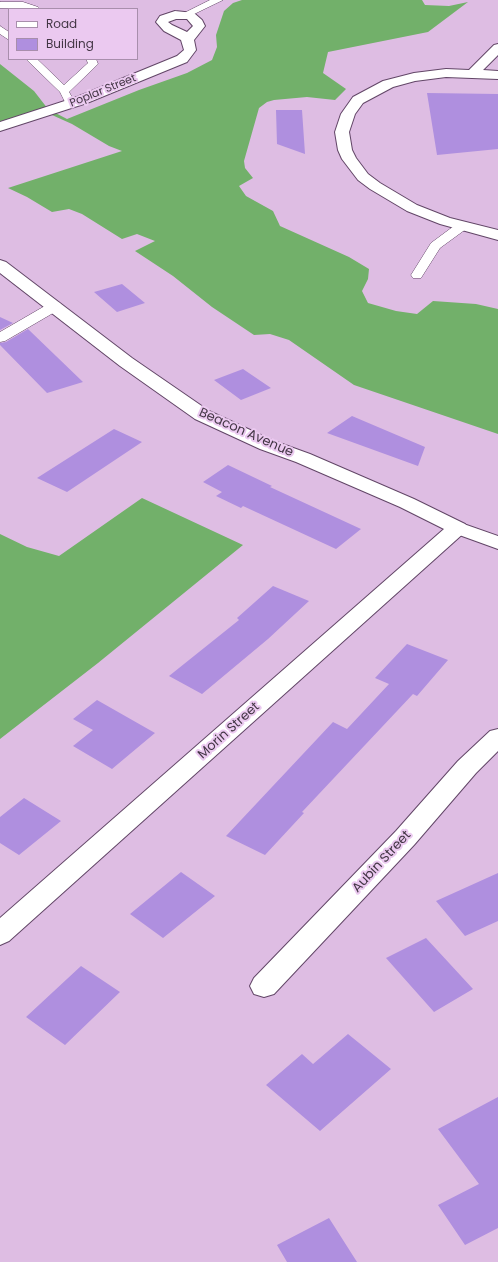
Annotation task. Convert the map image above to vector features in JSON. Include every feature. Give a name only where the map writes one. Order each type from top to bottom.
[{"type":"street","name":"Poplar Street","points":[[0,127],[71,104],[182,59],[190,50],[187,39],[199,26],[194,18],[185,15]]},
{"type":"street","points":[[185,15],[170,16],[162,22],[168,28],[187,39]]},
{"type":"street","points":[[473,73],[498,48]]},
{"type":"street","points":[[498,75],[473,73],[430,74],[414,77],[378,88],[358,100],[348,114],[342,132],[345,150],[349,159],[363,177],[374,186],[412,208],[445,221],[498,235]]},
{"type":"street","name":"Beacon Avenue","points":[[0,265],[126,362],[175,398],[202,415],[267,445],[303,458],[407,503],[458,528],[498,543]]},
{"type":"street","name":"Morin Street","points":[[0,934],[458,528]]},
{"type":"street","name":"Aubin Street","points":[[264,986],[405,838],[468,767],[498,738]]},
{"type":"lane","points":[[185,15],[218,0]]},
{"type":"lane","points":[[0,5],[23,5],[33,8]]},
{"type":"lane","points":[[0,28],[8,36]]},
{"type":"lane","points":[[32,60],[64,91],[71,104]]},
{"type":"lane","points":[[64,91],[93,64],[91,60]]},
{"type":"lane","points":[[417,275],[435,246],[462,226]]},
{"type":"lane","points":[[0,338],[55,306]]},
{"type":"green space","points":[[242,0],[422,0],[425,5],[449,6],[468,2],[428,32],[328,52],[323,73],[346,89],[335,100],[307,97],[274,100],[267,102],[259,108],[244,161],[245,168],[253,178],[239,186],[246,196],[273,211],[280,226],[349,257],[369,269],[368,279],[362,291],[368,303],[396,311],[417,314],[433,301],[476,304],[498,309],[498,434],[354,385],[289,340],[270,334],[254,335],[212,307],[173,276],[135,251],[155,241],[137,234],[122,239],[82,214],[69,209],[52,212],[8,188],[122,151],[109,146],[72,124],[43,111],[0,124],[0,64],[34,91],[48,109],[67,119],[139,90],[187,73],[212,60],[217,47],[216,35],[224,11],[233,3]]},
{"type":"green space","points":[[142,498],[243,545],[98,663],[0,739],[0,534],[27,547],[59,556]]},
{"type":"building","points":[[427,93],[498,94],[498,149],[437,155]]},
{"type":"building","points":[[276,110],[302,110],[305,154],[277,144]]},
{"type":"building","points":[[122,284],[145,303],[117,312],[94,292]]},
{"type":"building","points":[[0,317],[13,323],[0,330]]},
{"type":"building","points":[[28,329],[83,382],[47,393],[0,345],[0,343],[6,342]]},
{"type":"building","points":[[243,369],[271,388],[241,400],[214,380]]},
{"type":"building","points":[[352,416],[425,447],[418,466],[327,433]]},
{"type":"building","points":[[114,429],[142,442],[67,492],[37,478]]},
{"type":"building","points":[[228,465],[272,486],[270,487],[361,529],[336,549],[243,506],[241,508],[216,496],[222,492],[203,482]]},
{"type":"building","points":[[273,586],[309,601],[268,639],[202,694],[169,676],[239,620],[237,618]]},
{"type":"building","points":[[407,644],[448,660],[417,696],[413,694],[302,812],[304,813],[265,855],[226,836],[333,722],[347,729],[389,684],[375,678]]},
{"type":"building","points":[[97,700],[155,733],[112,769],[73,746],[93,730],[73,719]]},
{"type":"building","points":[[24,798],[61,821],[19,855],[0,843],[0,817]]},
{"type":"building","points":[[181,872],[215,896],[163,938],[130,914]]},
{"type":"building","points":[[498,873],[498,921],[465,936],[436,901]]},
{"type":"building","points":[[426,938],[473,989],[434,1012],[386,958]]},
{"type":"building","points":[[81,966],[120,992],[65,1045],[26,1017]]},
{"type":"building","points":[[348,1034],[391,1069],[320,1131],[266,1085],[302,1054],[313,1064]]},
{"type":"building","points":[[498,1097],[498,1228],[465,1245],[438,1205],[479,1184],[438,1129]]},
{"type":"building","points":[[329,1218],[357,1262],[287,1262],[277,1245]]}]
